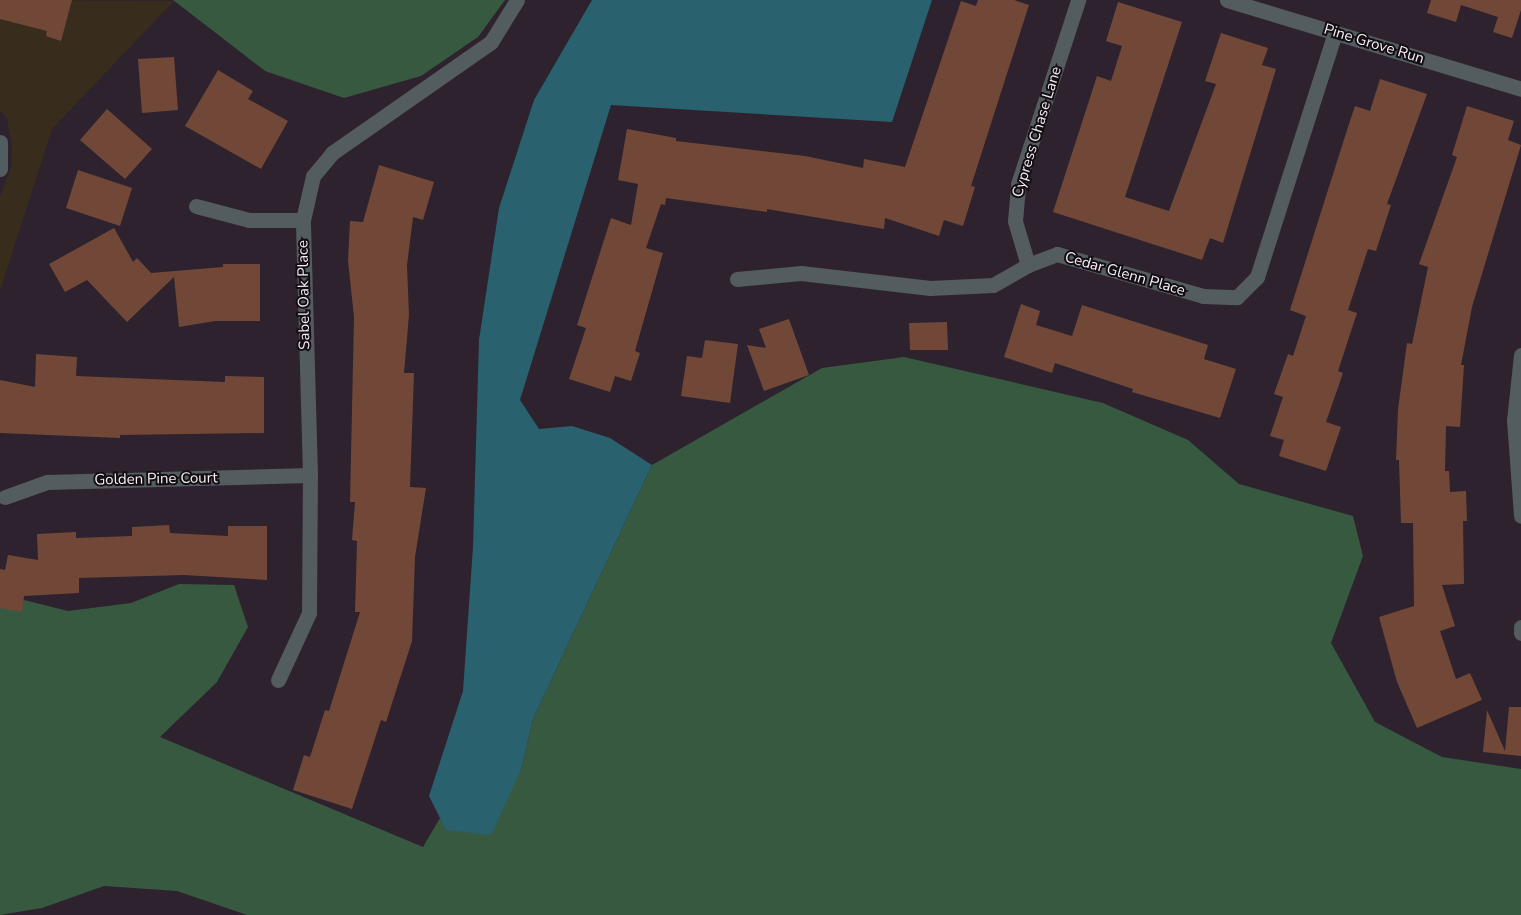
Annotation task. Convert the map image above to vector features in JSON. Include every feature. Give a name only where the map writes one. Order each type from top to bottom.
[{"type":"street","name":"Sabel Oak Place","points":[[278,680],[309,613],[310,476],[303,220],[313,176],[332,154],[491,42],[517,0]]},
{"type":"street","name":"Cypress Chase Lane","points":[[1028,264],[1014,220],[1018,184],[1078,0]]},
{"type":"street","name":"Pine Grove Run","points":[[1227,0],[1521,89]]},
{"type":"street","name":"Cedar Glenn Place","points":[[737,279],[801,273],[948,287],[993,284],[1028,264],[1057,254],[1203,296],[1237,297],[1257,278],[1335,33]]},
{"type":"street","points":[[0,142],[0,169]]},
{"type":"street","points":[[196,206],[249,220],[303,220]]},
{"type":"street","points":[[1521,354],[1514,420],[1521,516]]},
{"type":"street","name":"Golden Pine Court","points":[[5,497],[47,482],[310,476]]},
{"type":"street","points":[[1521,627],[1521,633]]},
{"type":"shaded area","points":[[0,0],[174,1],[52,129],[0,291],[0,196],[11,167],[12,146],[7,119],[0,110]]},
{"type":"green space","points":[[173,0],[505,0],[478,37],[421,76],[344,98],[265,71]]},
{"type":"green space","points":[[904,357],[1103,403],[1188,440],[1239,484],[1353,516],[1363,556],[1331,643],[1375,722],[1442,757],[1521,769],[1521,915],[247,915],[177,891],[104,886],[42,908],[0,915],[0,601],[12,597],[68,611],[131,603],[179,584],[234,585],[248,627],[217,682],[160,737],[423,847],[440,818],[447,830],[521,770],[533,719],[652,465],[822,368]]},
{"type":"water","points":[[592,0],[932,0],[892,122],[611,105],[520,400],[539,429],[572,426],[610,438],[652,465],[533,719],[521,770],[491,835],[446,830],[429,796],[463,691],[473,547],[479,340],[499,208],[534,100]]},
{"type":"building","points":[[0,0],[72,0],[61,41],[46,36],[47,31],[0,19]]},
{"type":"building","points":[[978,0],[1014,0],[1029,5],[971,186],[975,187],[963,226],[944,220],[939,236],[885,218],[884,229],[767,209],[767,212],[666,198],[665,205],[661,204],[646,248],[663,253],[635,351],[640,353],[631,381],[615,376],[610,392],[569,379],[586,328],[577,325],[611,218],[631,225],[638,184],[618,180],[627,129],[676,138],[676,141],[805,156],[863,168],[864,159],[905,167],[961,1],[976,6]]},
{"type":"building","points":[[1431,0],[1521,0],[1521,10],[1512,38],[1493,32],[1498,17],[1461,5],[1456,22],[1427,13]]},
{"type":"building","points":[[1118,2],[1182,22],[1125,197],[1169,211],[1216,84],[1205,81],[1221,33],[1268,48],[1262,65],[1276,69],[1223,243],[1210,238],[1202,260],[1053,212],[1097,76],[1111,81],[1122,46],[1106,41]]},
{"type":"building","points":[[174,57],[178,110],[142,113],[138,59]]},
{"type":"building","points":[[218,70],[253,91],[248,99],[288,121],[261,169],[185,126]]},
{"type":"building","points":[[1380,79],[1427,94],[1387,204],[1391,205],[1376,251],[1368,249],[1348,310],[1357,313],[1338,371],[1343,373],[1326,422],[1341,427],[1326,471],[1279,456],[1284,440],[1270,436],[1283,397],[1274,394],[1288,354],[1293,356],[1306,316],[1290,310],[1355,106],[1370,111]]},
{"type":"building","points":[[1467,106],[1514,121],[1508,140],[1521,145],[1472,307],[1461,365],[1464,365],[1460,427],[1446,426],[1445,471],[1449,471],[1450,492],[1466,491],[1467,521],[1463,521],[1464,584],[1442,585],[1455,626],[1440,631],[1456,679],[1470,673],[1482,700],[1417,728],[1397,682],[1379,617],[1414,606],[1413,523],[1401,523],[1399,460],[1396,460],[1398,409],[1407,343],[1412,344],[1428,267],[1419,264],[1457,157],[1452,155]]},
{"type":"building","points":[[107,109],[152,149],[125,179],[80,140]]},
{"type":"building","points":[[379,165],[434,182],[423,220],[413,217],[407,265],[409,315],[404,373],[414,373],[410,487],[426,488],[415,557],[412,641],[386,722],[381,720],[352,809],[293,790],[304,755],[310,757],[325,710],[329,711],[360,612],[355,612],[357,541],[352,540],[355,502],[350,502],[354,317],[348,261],[350,221],[363,222]]},
{"type":"building","points":[[78,170],[132,188],[120,226],[66,208]]},
{"type":"building","points":[[114,228],[133,262],[137,258],[151,273],[223,267],[223,264],[260,264],[260,321],[215,321],[179,327],[174,277],[127,322],[87,280],[65,292],[49,264]]},
{"type":"building","points":[[1021,304],[1040,311],[1036,325],[1072,336],[1082,305],[1208,345],[1204,359],[1236,369],[1220,418],[1132,392],[1133,389],[1055,363],[1052,373],[1004,357]]},
{"type":"building","points":[[789,319],[809,375],[764,391],[747,345],[766,348],[759,329]]},
{"type":"building","points":[[947,322],[948,350],[910,350],[909,323]]},
{"type":"building","points":[[705,340],[738,344],[730,403],[681,396],[687,356],[702,358]]},
{"type":"building","points":[[36,354],[77,357],[76,376],[225,382],[225,376],[264,377],[264,433],[120,435],[120,438],[0,433],[0,380],[35,387]]},
{"type":"building","points":[[169,525],[170,533],[228,536],[228,526],[267,526],[267,580],[184,575],[79,578],[79,593],[24,596],[22,612],[0,608],[0,569],[5,570],[8,555],[38,560],[37,534],[76,532],[76,538],[132,536],[132,527]]},
{"type":"building","points":[[1509,707],[1521,707],[1521,756],[1483,752],[1487,710],[1505,751]]}]
